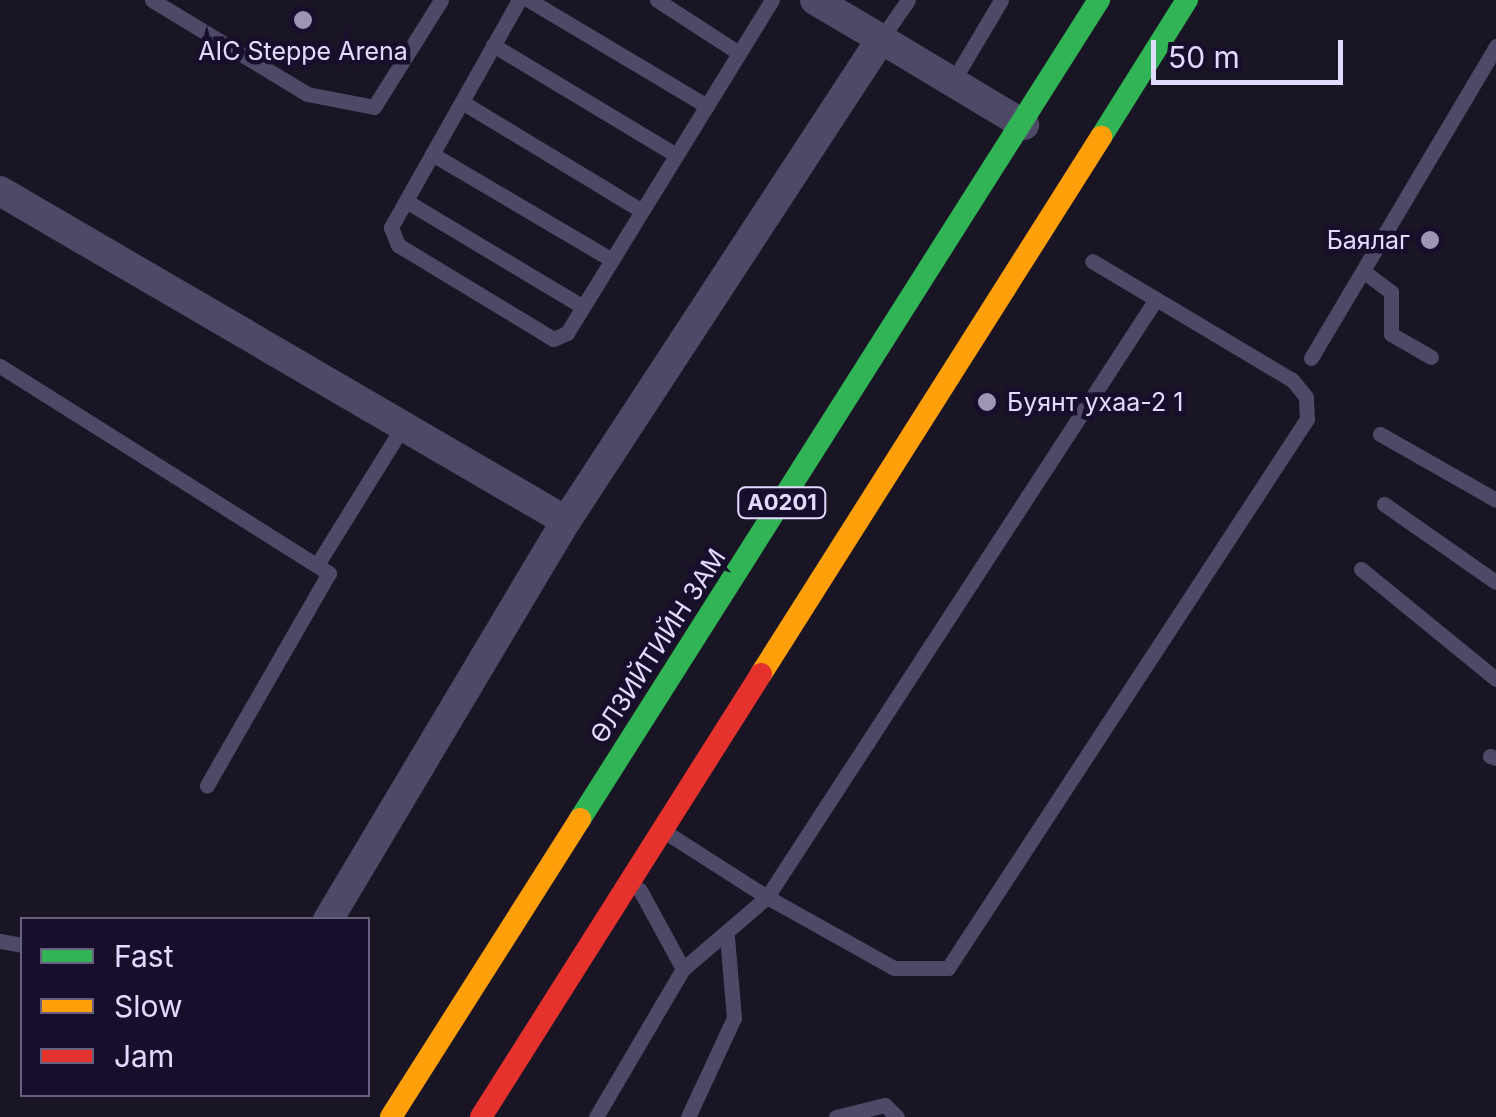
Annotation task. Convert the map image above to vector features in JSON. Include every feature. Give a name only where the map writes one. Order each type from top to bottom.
[{"type":"highway","name":"ӨЛЗИЙТИЙН ЗАМ","points":[[390,1117],[1024,125],[1099,0]]},
{"type":"highway","name":"A0201","points":[[481,1117],[1187,0]]},
{"type":"street","points":[[815,0],[1024,125]]},
{"type":"street","points":[[330,917],[566,520],[881,39]]},
{"type":"street","points":[[0,192],[566,520]]},
{"type":"lane","points":[[152,0],[307,94],[374,108],[441,0]]},
{"type":"lane","points":[[518,0],[391,228],[398,245],[553,340],[583,307],[772,0]]},
{"type":"lane","points":[[530,0],[707,106]]},
{"type":"lane","points":[[657,0],[739,53]]},
{"type":"lane","points":[[881,39],[908,0]]},
{"type":"lane","points":[[953,81],[1001,0]]},
{"type":"lane","points":[[493,45],[676,156]]},
{"type":"lane","points":[[1311,358],[1496,46]]},
{"type":"lane","points":[[462,102],[642,211]]},
{"type":"lane","points":[[432,154],[612,260]]},
{"type":"lane","points":[[406,200],[583,307]]},
{"type":"lane","points":[[662,830],[767,898],[894,968],[948,968],[1307,419],[1292,380],[1092,261]]},
{"type":"lane","points":[[1363,271],[1391,292],[1391,334],[1431,357]]},
{"type":"lane","points":[[596,1117],[683,969],[727,936],[767,898],[1156,300]]},
{"type":"lane","points":[[0,366],[320,560],[327,586],[206,785]]},
{"type":"lane","points":[[320,560],[402,426]]},
{"type":"lane","points":[[1380,434],[1496,500]]},
{"type":"lane","points":[[1384,504],[1496,582]]},
{"type":"lane","points":[[1362,569],[1496,679]]},
{"type":"lane","points":[[633,876],[683,969]]},
{"type":"lane","points":[[688,1117],[734,1018],[727,936]]},
{"type":"lane","points":[[836,1117],[862,1105],[885,1105],[897,1117]]},
{"type":"traffic: fast","points":[[580,819],[1099,0]]},
{"type":"traffic: fast","points":[[1101,137],[1187,0]]},
{"type":"traffic: slow","points":[[761,674],[1101,137]]},
{"type":"traffic: slow","points":[[391,1117],[580,819]]},
{"type":"traffic: jam","points":[[481,1117],[761,674]]},
{"type":"place","name":"AIC Steppe Arena","points":[[303,20]]},
{"type":"place","name":"Баялаг","points":[[1430,240]]},
{"type":"place","name":"Буянт ухаа-2 1","points":[[987,402]]}]
